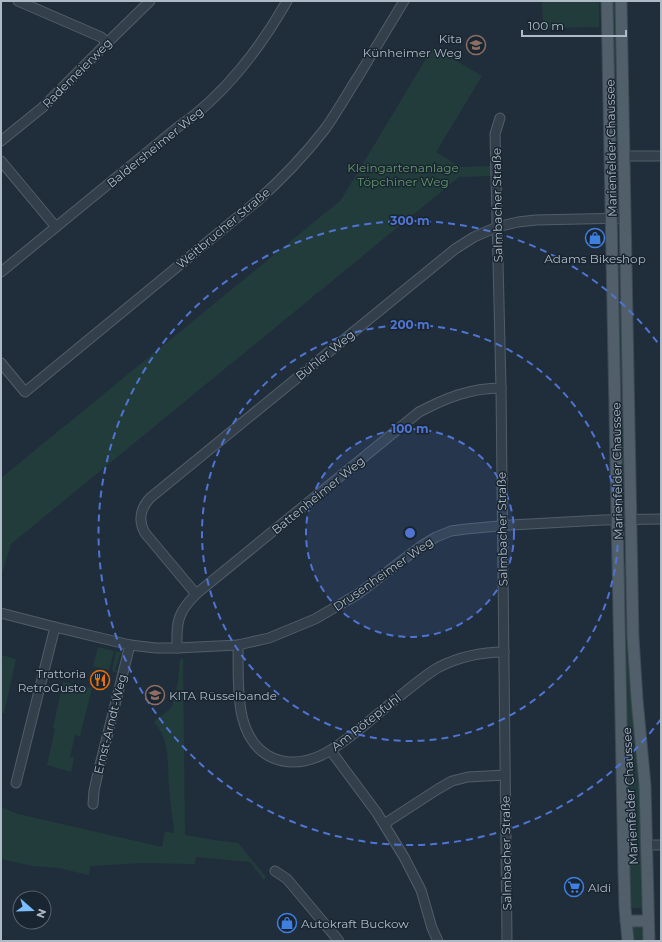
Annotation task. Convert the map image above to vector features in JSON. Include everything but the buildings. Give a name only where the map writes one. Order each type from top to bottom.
[{"type":"main road","name":"Marienfelder Chaussee","points":[[607,1],[616,520],[624,872],[628,941]]},
{"type":"main road","name":"Marienfelder Chaussee","points":[[621,1],[634,644],[637,699],[644,764],[649,941]]},
{"type":"main road","points":[[626,922],[648,921]]},
{"type":"street","points":[[18,1],[100,37],[107,43]]},
{"type":"street","name":"Rademeierweg","points":[[1,141],[43,107],[150,1]]},
{"type":"street","name":"Baldersheimer Weg","points":[[1,272],[178,127],[187,122],[214,97],[242,68],[278,18],[287,1]]},
{"type":"street","name":"Weitbrucher Straße","points":[[1,363],[25,392],[274,186],[296,163],[326,127],[342,104],[404,1]]},
{"type":"street","name":"Salmbacher Straße","points":[[500,118],[496,134],[501,388],[507,941]]},
{"type":"street","points":[[624,156],[661,156]]},
{"type":"street","points":[[1,161],[56,228]]},
{"type":"street","name":"Bühler Weg","points":[[196,594],[145,533],[141,525],[140,517],[146,503],[150,498],[455,249],[474,237],[497,227],[536,220],[625,218]]},
{"type":"street","name":"Battenheimer Weg","points":[[177,648],[180,614],[196,594],[419,412],[446,398],[478,390],[501,388]]},
{"type":"street","name":"Drusenheimer Weg","points":[[1,613],[130,645],[156,648],[177,648],[238,645],[269,638],[315,619],[358,594],[421,546],[436,537],[451,532],[466,528],[631,519],[661,519]]},
{"type":"street","points":[[16,783],[54,627]]},
{"type":"street","name":"Ernst-Arndt-Weg","points":[[93,804],[97,777],[130,645]]},
{"type":"street","name":"Am Rötepfuhl","points":[[238,645],[240,707],[246,727],[257,746],[272,757],[290,762],[303,762],[331,751],[421,679],[439,667],[458,659],[476,654],[504,652]]},
{"type":"street","points":[[331,751],[369,802],[404,857],[423,896],[432,928],[438,941]]},
{"type":"street","points":[[384,824],[452,781],[468,777],[505,775]]},
{"type":"street","points":[[647,845],[661,845]]},
{"type":"street","points":[[275,871],[287,879],[339,941]]},
{"type":"green space","points":[[542,1],[597,1],[599,3],[599,27],[543,28]]},
{"type":"green space","points":[[609,1],[616,1],[620,214],[616,214]]},
{"type":"green space","name":"Kleingartenanlage Töpchiner Weg","points":[[433,47],[482,76],[436,152],[460,167],[491,166],[491,176],[459,177],[11,544],[1,576],[1,478],[341,200]]},
{"type":"green space","points":[[616,256],[621,256],[625,492],[622,491]]},
{"type":"green space","points":[[622,565],[625,565],[626,567],[641,803],[643,908],[630,908]]},
{"type":"green space","points":[[98,647],[114,651],[109,670],[93,666]]},
{"type":"green space","points":[[116,651],[125,653],[124,655],[120,655],[115,670],[120,673],[112,671]]},
{"type":"green space","points":[[1,655],[16,659],[4,713],[1,713]]},
{"type":"green space","points":[[180,659],[183,659],[185,835],[238,843],[266,877],[264,880],[250,862],[196,857],[195,864],[142,863],[90,866],[89,875],[58,868],[33,866],[1,859],[1,807],[18,814],[162,847],[165,832],[174,833],[169,793],[166,745],[154,722],[172,707],[178,682]]},
{"type":"green space","points":[[63,682],[92,688],[80,736],[75,735],[70,757],[74,757],[71,772],[47,765]]},
{"type":"green space","points":[[634,926],[643,927],[643,941],[632,941],[631,928]]},
{"type":"place","name":"Kita Künheimer Weg","points":[[476,45]]},
{"type":"place","name":"Adams Bikeshop","points":[[595,238]]},
{"type":"place","name":"Trattoria RetroGusto","points":[[100,680]]},
{"type":"place","name":"KITA Rüsselbande","points":[[155,695]]},
{"type":"place","name":"Aldi","points":[[574,887]]},
{"type":"place","name":"Autokraft Buckow","points":[[287,923]]}]
